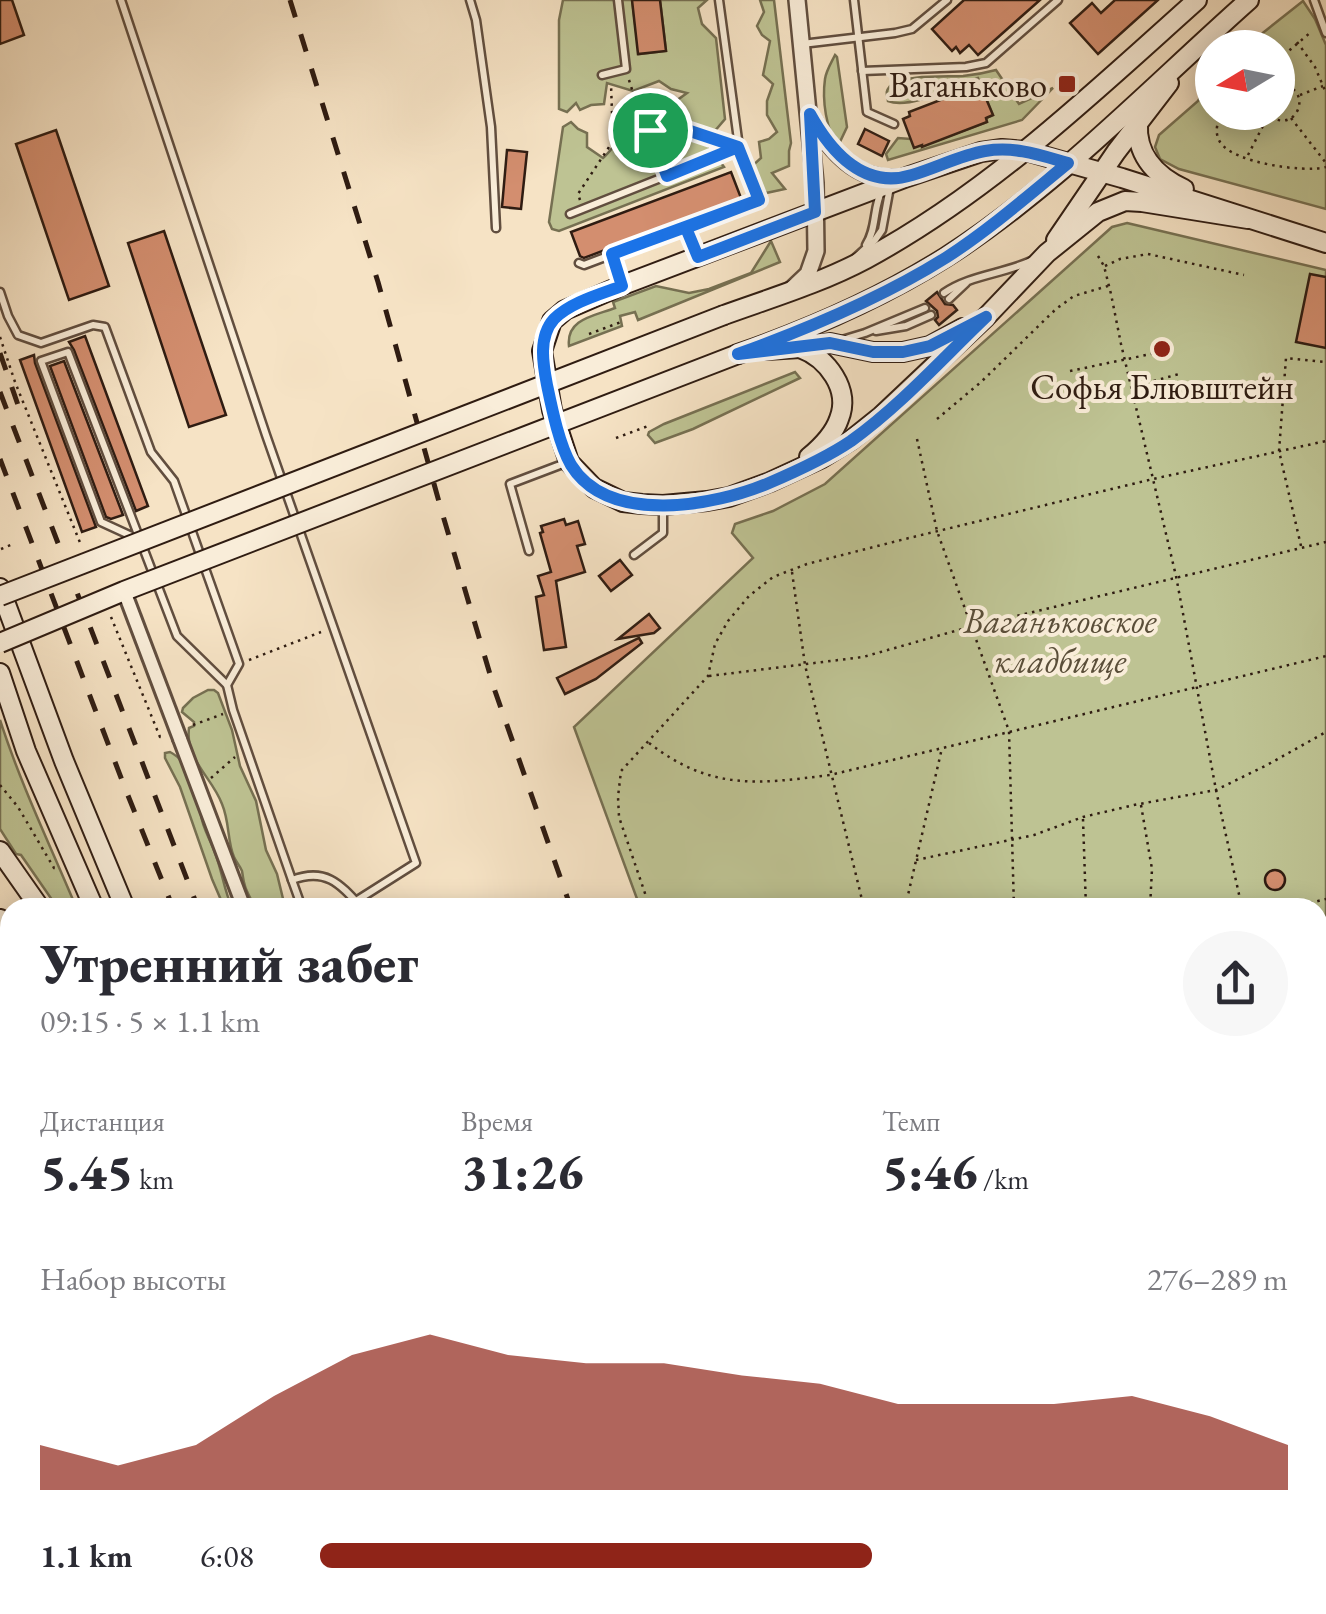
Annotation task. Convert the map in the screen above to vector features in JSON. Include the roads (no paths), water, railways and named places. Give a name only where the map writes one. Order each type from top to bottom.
[{"type":"main road","points":[[121,898],[0,592],[844,269],[935,218],[1026,150],[1197,0]]},
{"type":"main road","points":[[1215,30],[1249,0]]},
{"type":"main road","points":[[0,644],[124,592],[798,332],[898,286],[988,228],[1068,163],[1195,48]]},
{"type":"main road","points":[[1047,253],[1101,172],[1195,51]]},
{"type":"main road","points":[[1138,123],[1140,146],[1158,174],[1248,219]]},
{"type":"main road","points":[[1248,219],[1125,201],[1098,212],[1047,253],[986,317],[882,416],[851,440],[788,474],[729,497],[663,505],[623,502],[608,496],[594,488],[569,462],[552,410],[542,351],[552,322],[565,310],[981,152],[1026,150],[1326,243]]},
{"type":"main road","points":[[738,354],[830,343],[873,352],[917,350],[986,317]]},
{"type":"main road","points":[[788,474],[817,450],[842,414],[832,371],[813,353],[800,348]]},
{"type":"main road","points":[[0,629],[124,592]]},
{"type":"main road","points":[[0,674],[26,751],[90,898]]},
{"type":"main road","points":[[0,850],[33,898]]},
{"type":"street","points":[[788,292],[808,274],[816,251],[810,114],[797,0]]},
{"type":"street","points":[[810,114],[827,142],[856,170],[899,181]]},
{"type":"street","points":[[124,592],[240,898]]},
{"type":"lane","points":[[121,0],[266,436],[416,863],[368,898]]},
{"type":"lane","points":[[470,0],[491,127],[496,228]]},
{"type":"lane","points":[[602,75],[626,69],[618,0]]},
{"type":"lane","points":[[579,263],[584,265],[759,200],[738,147],[719,0]]},
{"type":"lane","points":[[854,0],[866,112],[894,124]]},
{"type":"lane","points":[[802,44],[912,29],[948,0]]},
{"type":"lane","points":[[862,70],[966,67],[986,62],[1058,0]]},
{"type":"lane","points":[[1314,0],[1324,29]]},
{"type":"lane","points":[[937,10],[944,18]]},
{"type":"lane","points":[[570,214],[738,147]]},
{"type":"lane","points":[[844,269],[863,250],[873,232],[879,196],[899,181]]},
{"type":"lane","points":[[686,228],[698,257]]},
{"type":"lane","points":[[946,296],[971,279],[1017,268],[1047,253]]},
{"type":"lane","points":[[612,254],[622,286]]},
{"type":"lane","points":[[0,292],[18,335],[41,343],[93,325],[105,328],[151,452],[174,481],[238,664],[226,685]]},
{"type":"lane","points":[[830,343],[906,326],[928,312]]},
{"type":"lane","points":[[139,539],[100,522],[41,361],[68,352],[177,636],[226,685],[298,898]]},
{"type":"lane","points":[[529,552],[510,484],[569,462]]},
{"type":"lane","points":[[634,555],[663,534],[663,505]]},
{"type":"lane","points":[[292,880],[309,874],[334,880],[351,898]]},
{"type":"railway","points":[[290,0],[378,282],[495,691],[567,898]]},
{"type":"railway","points":[[0,353],[18,405]]},
{"type":"railway","points":[[0,392],[194,898]]},
{"type":"railway","points":[[0,459],[169,898]]},
{"type":"place","name":"Ваганьково","points":[[1067,84]]},
{"type":"place","name":"Софья Блювштейн","points":[[1162,349]]},
{"type":"park label","name":"Ваганьковское кладбище","points":[[1060,640]]}]
